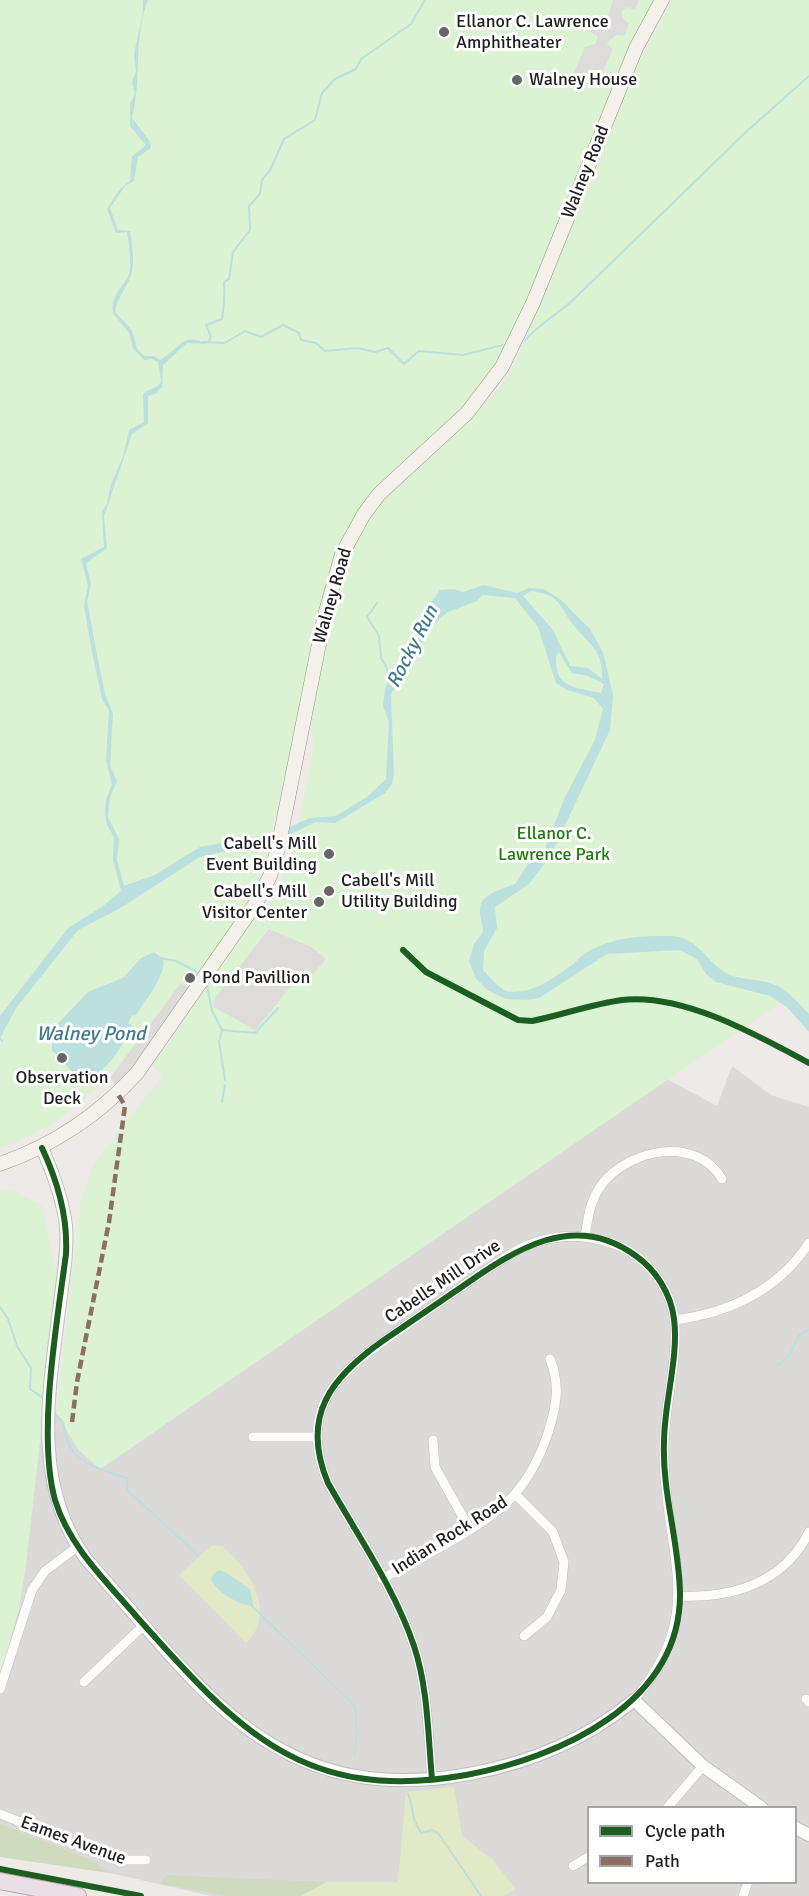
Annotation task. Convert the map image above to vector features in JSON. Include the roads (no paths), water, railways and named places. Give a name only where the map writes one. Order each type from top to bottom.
[{"type":"highway","points":[[0,1881],[78,1896]]},
{"type":"main road","name":"Walney Road","points":[[0,1164],[42,1148],[106,1106],[137,1073],[256,903],[270,876],[278,848],[324,619],[336,572],[346,545],[364,513],[379,494],[467,413],[502,367],[533,303],[636,48],[662,0]]},
{"type":"street","name":"Cabells Mill Drive","points":[[42,1148],[59,1190],[66,1241],[50,1409],[49,1461],[57,1506],[77,1547],[144,1625],[231,1717],[284,1753],[312,1766],[357,1778],[432,1779],[481,1772],[537,1755],[591,1730],[634,1700],[663,1658],[675,1625],[680,1596],[664,1462],[674,1320],[667,1293],[646,1265],[624,1248],[585,1237],[553,1238],[519,1249],[349,1365],[326,1399],[316,1437],[320,1462],[328,1483],[408,1630],[419,1665],[432,1779]]},
{"type":"street","points":[[585,1237],[589,1212],[596,1194],[612,1174],[633,1160],[667,1151],[684,1152],[701,1156],[713,1165],[722,1179]]},
{"type":"street","points":[[674,1320],[712,1313],[749,1299],[779,1278],[809,1243]]},
{"type":"street","name":"Indian Rock Road","points":[[382,1579],[470,1528],[515,1494],[540,1455],[553,1419],[558,1383],[550,1359]]},
{"type":"street","points":[[252,1437],[316,1437]]},
{"type":"street","points":[[433,1440],[435,1467],[470,1528]]},
{"type":"street","points":[[515,1494],[553,1532],[564,1562],[561,1590],[547,1617],[524,1636]]},
{"type":"street","points":[[680,1596],[722,1596],[748,1588],[776,1572],[789,1560],[809,1532]]},
{"type":"street","points":[[0,1689],[32,1590],[45,1571],[77,1547]]},
{"type":"street","points":[[84,1682],[144,1625]]},
{"type":"street","points":[[634,1700],[703,1766],[759,1806]]},
{"type":"street","points":[[669,1806],[703,1766]]},
{"type":"street","name":"Eames Avenue","points":[[0,1814],[110,1858],[130,1862],[146,1860]]},
{"type":"street","points":[[573,1866],[587,1858]]},
{"type":"water","points":[[143,0],[148,0],[143,14],[137,89],[132,118],[149,140],[151,148],[138,157],[134,181],[125,186],[110,208],[118,230],[130,231],[133,254],[132,273],[117,302],[115,312],[132,330],[137,349],[144,356],[154,356],[160,360],[186,340],[192,339],[207,344],[187,343],[163,365],[162,387],[155,394],[148,396],[148,423],[132,434],[104,516],[107,548],[86,563],[91,585],[87,601],[105,694],[113,714],[110,766],[117,781],[110,798],[108,817],[119,839],[117,860],[124,886],[155,875],[200,847],[276,833],[310,818],[336,816],[367,797],[386,779],[389,722],[383,706],[385,688],[413,648],[426,610],[440,590],[454,589],[463,592],[484,585],[517,593],[529,588],[544,589],[560,599],[590,629],[603,652],[613,695],[610,730],[551,855],[529,884],[495,907],[497,928],[484,951],[483,970],[503,990],[520,992],[544,983],[588,951],[601,945],[621,939],[640,937],[680,937],[696,946],[715,965],[730,975],[770,983],[787,992],[809,1014],[809,1032],[787,1007],[770,996],[716,982],[706,974],[697,959],[680,950],[607,954],[539,998],[528,1000],[506,999],[487,990],[475,977],[469,961],[474,944],[483,932],[480,911],[482,903],[494,892],[515,884],[528,864],[545,848],[565,797],[595,740],[603,709],[594,698],[567,690],[556,683],[538,627],[515,598],[483,595],[477,601],[448,612],[434,623],[391,694],[394,774],[392,784],[385,793],[335,823],[315,822],[274,843],[252,842],[240,848],[200,857],[117,910],[78,930],[16,1008],[0,1038],[0,1016],[68,928],[102,907],[121,891],[113,859],[114,837],[107,825],[105,812],[106,799],[112,785],[106,760],[109,710],[102,699],[92,652],[84,606],[88,586],[81,559],[104,547],[102,511],[107,504],[111,484],[123,457],[129,430],[144,422],[143,394],[158,386],[161,381],[158,362],[152,359],[144,360],[133,348],[129,333],[113,313],[114,299],[129,275],[130,256],[127,232],[116,233],[107,209],[119,190],[130,181],[132,157],[146,145],[130,126],[130,103],[135,94],[132,82],[136,71],[134,54],[143,13]],"holes":[[[531,591],[549,596],[559,603],[575,627],[595,650],[601,662],[602,679],[588,668],[570,666],[553,630],[523,596]],[[559,652],[572,673],[588,676],[604,684],[601,693],[566,684],[561,679],[556,665],[556,656]]]},
{"type":"water","name":"Walney Pond","points":[[154,952],[163,959],[162,972],[144,1004],[135,1016],[132,1015],[128,1023],[132,1025],[114,1057],[96,1074],[85,1076],[75,1073],[64,1063],[67,1060],[52,1051],[52,1030],[88,992],[123,978],[141,958]]},
{"type":"water","points":[[218,1570],[225,1572],[250,1589],[253,1605],[235,1601],[216,1587],[211,1578]]},
{"type":"waterway","points":[[209,341],[211,337],[206,325],[222,319],[224,282],[229,279],[233,252],[250,230],[249,206],[260,194],[262,180],[270,170],[284,139],[315,120],[322,93],[335,79],[356,69],[361,59],[411,24],[425,0]]},
{"type":"waterway","points":[[525,341],[573,300],[747,131],[809,76]]},
{"type":"waterway","points":[[203,342],[225,343],[245,331],[261,337],[283,325],[299,333],[301,340],[316,343],[325,351],[357,348],[375,352],[388,348],[404,364],[419,351],[463,355],[503,345]]},
{"type":"waterway","name":"Rocky Run","points":[[377,603],[367,617],[379,636],[381,658],[387,668],[388,684]]},
{"type":"waterway","points":[[161,958],[176,961],[199,973]]},
{"type":"waterway","points":[[207,985],[212,1011],[222,1030],[219,1042],[225,1080]]},
{"type":"waterway","points":[[222,1030],[255,1033],[278,1008]]},
{"type":"waterway","points":[[222,1102],[225,1085]]},
{"type":"waterway","points":[[0,1307],[8,1319],[17,1346],[31,1368],[30,1389],[43,1398]]},
{"type":"waterway","points":[[777,1366],[790,1355],[799,1335],[809,1330]]},
{"type":"waterway","points":[[56,1415],[62,1421],[67,1440],[77,1456],[92,1466],[127,1478],[127,1490],[198,1555]]},
{"type":"waterway","points":[[250,1604],[355,1706],[357,1735],[354,1755]]},
{"type":"waterway","points":[[408,1794],[415,1822],[421,1833],[432,1830],[438,1833],[481,1896]]},
{"type":"place","name":"Ellanor C. Lawrence Amphitheater","points":[[444,32]]},
{"type":"place","name":"Walney House","points":[[517,80]]},
{"type":"place","name":"Cabell's Mill Event Building","points":[[329,854]]},
{"type":"place","name":"Cabell's Mill Utility Building","points":[[329,891]]},
{"type":"place","name":"Cabell's Mill Visitor Center","points":[[319,902]]},
{"type":"place","name":"Pond Pavillion","points":[[190,978]]},
{"type":"place","name":"Observation Deck","points":[[62,1058]]},
{"type":"park label","name":"Ellanor C. Lawrence Park","points":[[554,844]]}]
